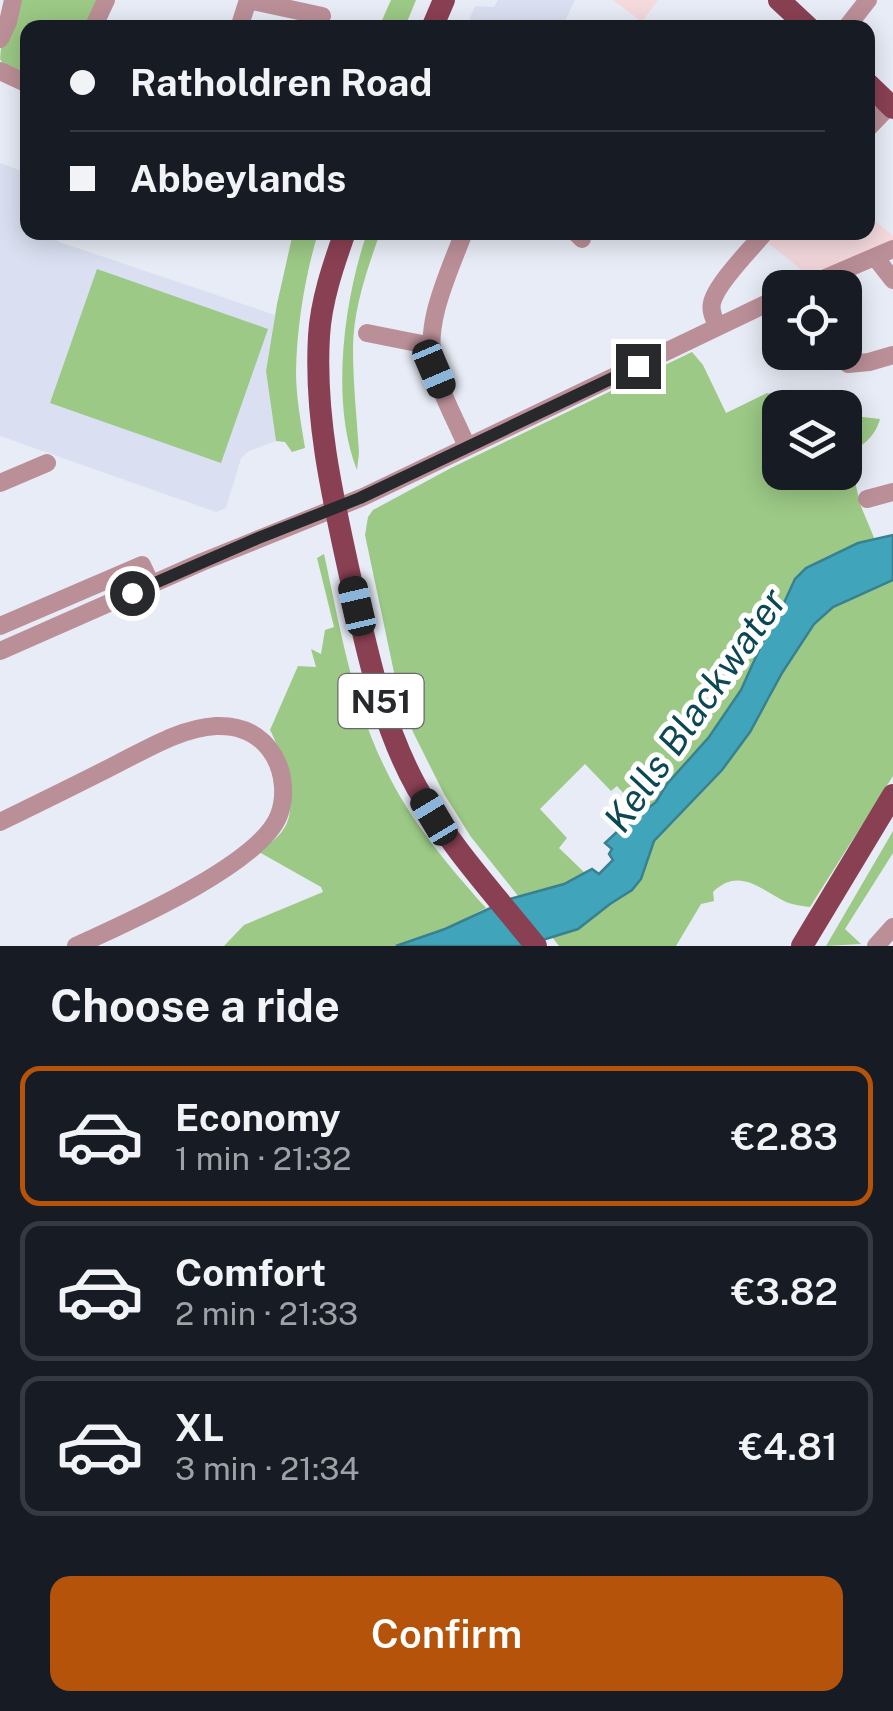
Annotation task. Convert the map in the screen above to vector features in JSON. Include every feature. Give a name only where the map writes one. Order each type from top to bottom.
[{"type":"main road","points":[[779,0],[800,20]]},
{"type":"main road","name":"N51","points":[[342,240],[319,331],[321,425],[364,639],[390,732],[415,785],[434,817],[536,946]]},
{"type":"main road","points":[[802,946],[893,794]]},
{"type":"street","points":[[0,39],[12,0]]},
{"type":"street","points":[[248,0],[322,14]]},
{"type":"street","points":[[852,20],[868,0]]},
{"type":"street","points":[[461,240],[439,301],[432,346],[434,369],[468,447]]},
{"type":"street","points":[[717,326],[712,301],[758,240]]},
{"type":"street","points":[[844,270],[884,253],[893,280]]},
{"type":"street","points":[[0,651],[256,539],[335,509],[762,305]]},
{"type":"street","points":[[367,332],[432,346]]},
{"type":"street","points":[[862,363],[893,355]]},
{"type":"street","points":[[0,484],[46,463]]},
{"type":"street","points":[[867,499],[893,492]]},
{"type":"street","points":[[0,626],[142,565],[151,584]]},
{"type":"street","points":[[0,822],[149,748],[195,730],[215,726],[253,732],[276,759],[283,794],[278,816],[268,833],[214,876],[95,942],[76,946]]},
{"type":"street","points":[[876,946],[893,927]]},
{"type":"shaded area","points":[[498,0],[575,0],[565,20],[469,20],[475,6],[494,7]]},
{"type":"shaded area","points":[[613,0],[658,0],[639,20]]},
{"type":"shaded area","points":[[0,163],[20,170],[20,240],[57,240],[275,315],[266,371],[276,441],[241,458],[226,508],[216,512],[0,436]]},
{"type":"shaded area","points":[[875,221],[893,236],[893,241],[831,270],[802,270],[768,243],[875,240]]},
{"type":"green space","points":[[19,0],[99,0],[88,20],[20,20],[20,73],[0,59]]},
{"type":"green space","points":[[391,0],[416,0],[408,20],[382,20]]},
{"type":"green space","points":[[291,240],[316,240],[302,301],[296,371],[305,448],[292,452],[285,442],[276,441],[266,371]]},
{"type":"green space","points":[[365,240],[378,240],[355,319],[357,470],[344,414],[342,383],[347,319]]},
{"type":"green space","points":[[97,269],[268,329],[221,463],[50,403]]},
{"type":"green space","points":[[692,352],[703,365],[726,413],[762,395],[762,490],[857,490],[875,540],[828,557],[806,568],[796,579],[741,690],[656,802],[637,813],[617,786],[611,791],[585,764],[540,809],[567,838],[559,848],[586,874],[519,897],[471,837],[413,732],[395,677],[365,535],[373,510],[451,468]]},
{"type":"green space","points":[[862,417],[880,419],[872,435],[864,443]]},
{"type":"green space","points":[[324,554],[356,691],[374,744],[418,825],[486,908],[445,929],[396,946],[224,946],[244,925],[323,892],[321,887],[259,852],[283,830],[290,807],[284,765],[270,730],[298,666],[316,667],[311,649],[321,654],[325,630],[334,627],[317,558]]},
{"type":"green space","points":[[893,580],[893,776],[810,907],[786,902],[750,883],[732,881],[713,892],[714,901],[701,904],[676,946],[559,946],[552,937],[578,929],[641,880],[654,841],[769,700],[814,624],[833,607]]},
{"type":"green space","points":[[893,831],[893,853],[845,929],[861,944],[826,946]]},
{"type":"water","points":[[893,535],[893,580],[833,607],[814,624],[750,732],[722,770],[654,841],[641,879],[632,890],[578,929],[523,946],[396,946],[510,899],[564,884],[592,869],[599,874],[613,860],[609,854],[612,849],[605,843],[637,813],[656,802],[741,690],[795,579],[806,568],[858,543]]},
{"type":"route","points":[[132,593],[360,498],[638,366]]},
{"type":"water label","name":"Kells Blackwater","points":[[695,710]]}]
